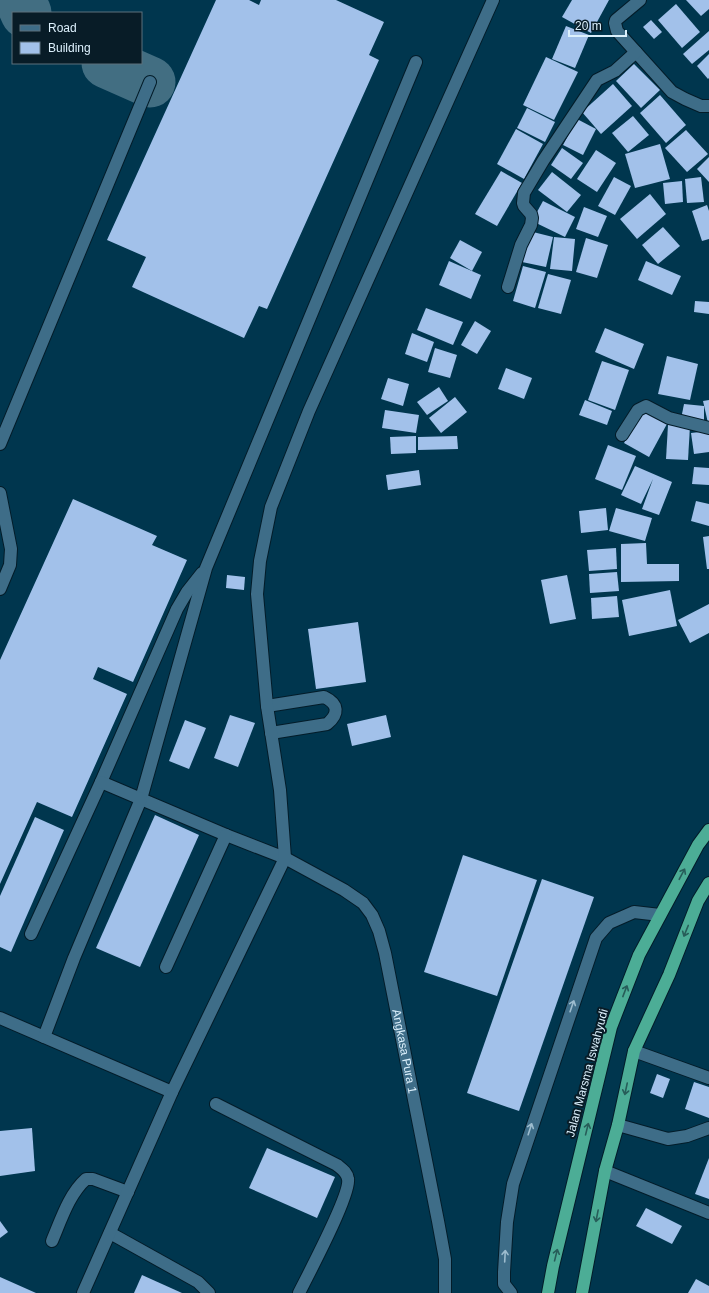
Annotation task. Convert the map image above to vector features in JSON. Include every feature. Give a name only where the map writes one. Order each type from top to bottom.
[{"type":"highway","name":"Jalan Marsma Iswahyudi","points":[[548,1293],[553,1266],[611,1027],[639,954],[698,845],[709,830]]},
{"type":"highway","points":[[582,1293],[605,1171],[618,1125],[634,1051],[669,975],[698,901],[709,883]]},
{"type":"street","points":[[83,1293],[172,1092],[285,858],[280,790],[267,706],[256,594],[260,561],[271,508],[309,411],[493,0]]},
{"type":"street","points":[[640,0],[620,16],[615,24],[617,31],[676,94],[701,106],[709,106]]},
{"type":"street","points":[[508,287],[521,245],[532,218],[531,214],[523,203],[524,193],[542,161],[597,80],[615,71],[636,52]]},
{"type":"street","points":[[44,1037],[74,958],[141,800],[206,568],[416,62]]},
{"type":"street","points":[[0,444],[150,82]]},
{"type":"street","points":[[622,436],[638,410],[646,406],[669,418],[709,428]]},
{"type":"street","points":[[0,493],[11,549],[10,565],[0,589]]},
{"type":"street","points":[[31,934],[101,782],[177,609],[187,592],[206,568]]},
{"type":"street","points":[[267,706],[324,697],[332,701],[336,712],[334,718],[327,724],[271,732]]},
{"type":"street","name":"Angkasa Pura 1","points":[[101,782],[141,800],[285,858],[344,890],[363,903],[372,915],[379,931],[386,961],[438,1221],[445,1258],[445,1293]]},
{"type":"street","points":[[166,967],[226,835]]},
{"type":"street","points":[[511,1293],[504,1284],[504,1272],[507,1222],[513,1184],[596,938],[609,923],[634,912],[660,915]]},
{"type":"street","points":[[0,1018],[172,1092]]},
{"type":"street","points":[[634,1051],[709,1078]]},
{"type":"street","points":[[216,1104],[337,1165],[345,1171],[348,1180],[348,1188],[344,1199],[299,1293]]},
{"type":"street","points":[[618,1125],[668,1139],[687,1136],[709,1128]]},
{"type":"street","points":[[605,1171],[709,1213]]},
{"type":"street","points":[[52,1240],[79,1185],[86,1179],[93,1179],[128,1192]]},
{"type":"street","points":[[110,1233],[198,1282],[209,1293]]},
{"type":"building","points":[[216,0],[249,0],[259,5],[261,0],[336,0],[384,22],[369,55],[379,60],[267,309],[259,306],[244,338],[132,287],[146,257],[107,240]]},
{"type":"building","points":[[572,0],[609,0],[591,33],[562,17]]},
{"type":"building","points":[[686,0],[709,0],[709,9],[701,16]]},
{"type":"building","points":[[676,4],[700,32],[682,48],[658,20]]},
{"type":"building","points":[[651,20],[662,32],[654,39],[643,27]]},
{"type":"building","points":[[566,26],[589,35],[575,68],[552,59]]},
{"type":"building","points":[[709,31],[709,50],[692,64],[683,54]]},
{"type":"building","points":[[709,54],[709,78],[708,79],[697,66]]},
{"type":"building","points":[[546,57],[578,72],[554,120],[523,105]]},
{"type":"building","points":[[634,64],[660,90],[641,108],[616,81]]},
{"type":"building","points":[[613,84],[632,106],[601,134],[582,112]]},
{"type":"building","points":[[660,95],[686,125],[666,143],[640,113]]},
{"type":"building","points":[[527,108],[555,122],[545,142],[517,128]]},
{"type":"building","points":[[633,116],[649,135],[628,152],[612,133]]},
{"type":"building","points":[[577,119],[596,129],[583,155],[563,145]]},
{"type":"building","points":[[516,129],[543,144],[524,179],[497,164]]},
{"type":"building","points":[[686,130],[708,154],[687,172],[665,148]]},
{"type":"building","points":[[660,144],[670,179],[635,188],[625,154]]},
{"type":"building","points":[[562,148],[583,163],[571,179],[551,165]]},
{"type":"building","points":[[596,150],[616,163],[597,192],[577,179]]},
{"type":"building","points":[[709,157],[709,182],[697,169]]},
{"type":"building","points":[[501,171],[522,183],[497,226],[475,214]]},
{"type":"building","points":[[552,172],[581,195],[567,212],[538,190]]},
{"type":"building","points":[[614,177],[631,186],[615,215],[598,206]]},
{"type":"building","points":[[701,177],[704,202],[687,203],[685,179]]},
{"type":"building","points":[[682,181],[683,202],[665,204],[663,183]]},
{"type":"building","points":[[650,194],[666,214],[637,239],[620,219]]},
{"type":"building","points":[[543,201],[575,217],[565,237],[532,221]]},
{"type":"building","points":[[707,205],[709,211],[709,239],[702,241],[692,211]]},
{"type":"building","points":[[584,207],[607,216],[598,237],[576,229]]},
{"type":"building","points":[[663,227],[680,246],[658,264],[642,245]]},
{"type":"building","points":[[529,231],[553,237],[546,267],[522,262]]},
{"type":"building","points":[[554,237],[575,239],[572,271],[550,269]]},
{"type":"building","points":[[586,238],[608,245],[597,278],[576,272]]},
{"type":"building","points":[[460,240],[482,252],[472,271],[450,258]]},
{"type":"building","points":[[449,261],[481,275],[471,299],[439,285]]},
{"type":"building","points":[[646,261],[681,276],[672,295],[638,280]]},
{"type":"building","points":[[523,266],[546,272],[535,308],[513,301]]},
{"type":"building","points":[[548,274],[571,280],[561,314],[538,308]]},
{"type":"building","points":[[695,301],[709,302],[709,314],[694,312]]},
{"type":"building","points":[[426,308],[463,322],[453,345],[417,330]]},
{"type":"building","points":[[475,321],[491,331],[477,354],[461,345]]},
{"type":"building","points":[[605,328],[644,344],[634,369],[595,352]]},
{"type":"building","points":[[412,333],[434,342],[427,362],[405,354]]},
{"type":"building","points":[[435,348],[457,355],[450,378],[428,372]]},
{"type":"building","points":[[667,356],[698,364],[690,400],[658,394]]},
{"type":"building","points":[[602,361],[629,370],[615,410],[588,400]]},
{"type":"building","points":[[506,368],[532,378],[524,399],[498,389]]},
{"type":"building","points":[[388,378],[409,384],[403,406],[381,399]]},
{"type":"building","points":[[439,387],[448,401],[427,415],[417,402]]},
{"type":"building","points":[[455,397],[467,412],[441,433],[429,418]]},
{"type":"building","points":[[585,400],[612,411],[607,425],[579,415]]},
{"type":"building","points":[[709,400],[709,423],[708,423],[703,401]]},
{"type":"building","points":[[684,404],[704,406],[704,422],[681,419]]},
{"type":"building","points":[[643,409],[668,422],[649,457],[624,443]]},
{"type":"building","points":[[385,410],[419,415],[416,433],[382,428]]},
{"type":"building","points":[[668,425],[690,426],[688,460],[666,459]]},
{"type":"building","points":[[709,431],[709,452],[694,454],[691,433]]},
{"type":"building","points":[[416,436],[416,453],[391,454],[390,437]]},
{"type":"building","points":[[457,436],[458,449],[418,450],[418,437]]},
{"type":"building","points":[[608,445],[636,456],[622,490],[595,479]]},
{"type":"building","points":[[635,466],[672,482],[659,515],[642,509],[653,479],[641,504],[621,495]]},
{"type":"building","points":[[694,467],[709,468],[709,485],[692,484]]},
{"type":"building","points":[[419,470],[421,485],[388,490],[386,475]]},
{"type":"building","points":[[73,499],[157,536],[152,545],[187,560],[133,682],[98,667],[93,679],[127,694],[72,817],[37,802],[0,884],[0,660]]},
{"type":"building","points":[[696,501],[709,504],[709,526],[691,521]]},
{"type":"building","points":[[606,508],[608,530],[581,533],[579,511]]},
{"type":"building","points":[[616,508],[652,518],[645,541],[609,531]]},
{"type":"building","points":[[709,536],[709,569],[707,569],[703,537]]},
{"type":"building","points":[[646,543],[647,564],[679,564],[679,581],[621,582],[621,544]]},
{"type":"building","points":[[616,548],[617,569],[589,571],[587,550]]},
{"type":"building","points":[[617,572],[619,591],[590,593],[589,574]]},
{"type":"building","points":[[227,575],[245,577],[244,590],[226,588]]},
{"type":"building","points":[[567,575],[576,619],[550,624],[541,580]]},
{"type":"building","points":[[670,590],[677,626],[629,636],[622,600]]},
{"type":"building","points":[[617,596],[619,617],[592,619],[591,598]]},
{"type":"building","points":[[709,604],[709,633],[690,643],[678,620]]},
{"type":"building","points":[[358,622],[366,682],[316,689],[308,629]]},
{"type":"building","points":[[230,715],[255,723],[238,767],[214,758]]},
{"type":"building","points":[[386,715],[391,737],[352,746],[347,724]]},
{"type":"building","points":[[185,720],[206,728],[189,769],[169,761]]},
{"type":"building","points":[[155,815],[199,835],[140,967],[96,948]]},
{"type":"building","points":[[35,817],[64,830],[11,952],[0,947],[0,896]]},
{"type":"building","points":[[463,855],[537,880],[497,996],[424,972]]},
{"type":"building","points":[[542,879],[594,897],[519,1111],[467,1093]]},
{"type":"building","points":[[657,1074],[670,1079],[663,1098],[650,1093]]},
{"type":"building","points":[[694,1082],[709,1087],[709,1118],[685,1109]]},
{"type":"building","points":[[32,1128],[35,1171],[0,1176],[0,1131]]},
{"type":"building","points":[[267,1148],[335,1177],[317,1218],[249,1188]]},
{"type":"building","points":[[709,1158],[709,1199],[695,1194]]},
{"type":"building","points":[[646,1208],[682,1226],[672,1244],[636,1226]]},
{"type":"building","points":[[0,1221],[8,1232],[0,1238]]},
{"type":"building","points":[[142,1275],[182,1293],[134,1293]]},
{"type":"building","points":[[0,1277],[36,1293],[0,1293]]},
{"type":"building","points":[[696,1279],[709,1286],[709,1293],[688,1293]]},
{"type":"taxiway","points":[[20,0],[26,12]]},
{"type":"taxiway","points":[[109,64],[150,82]]}]
